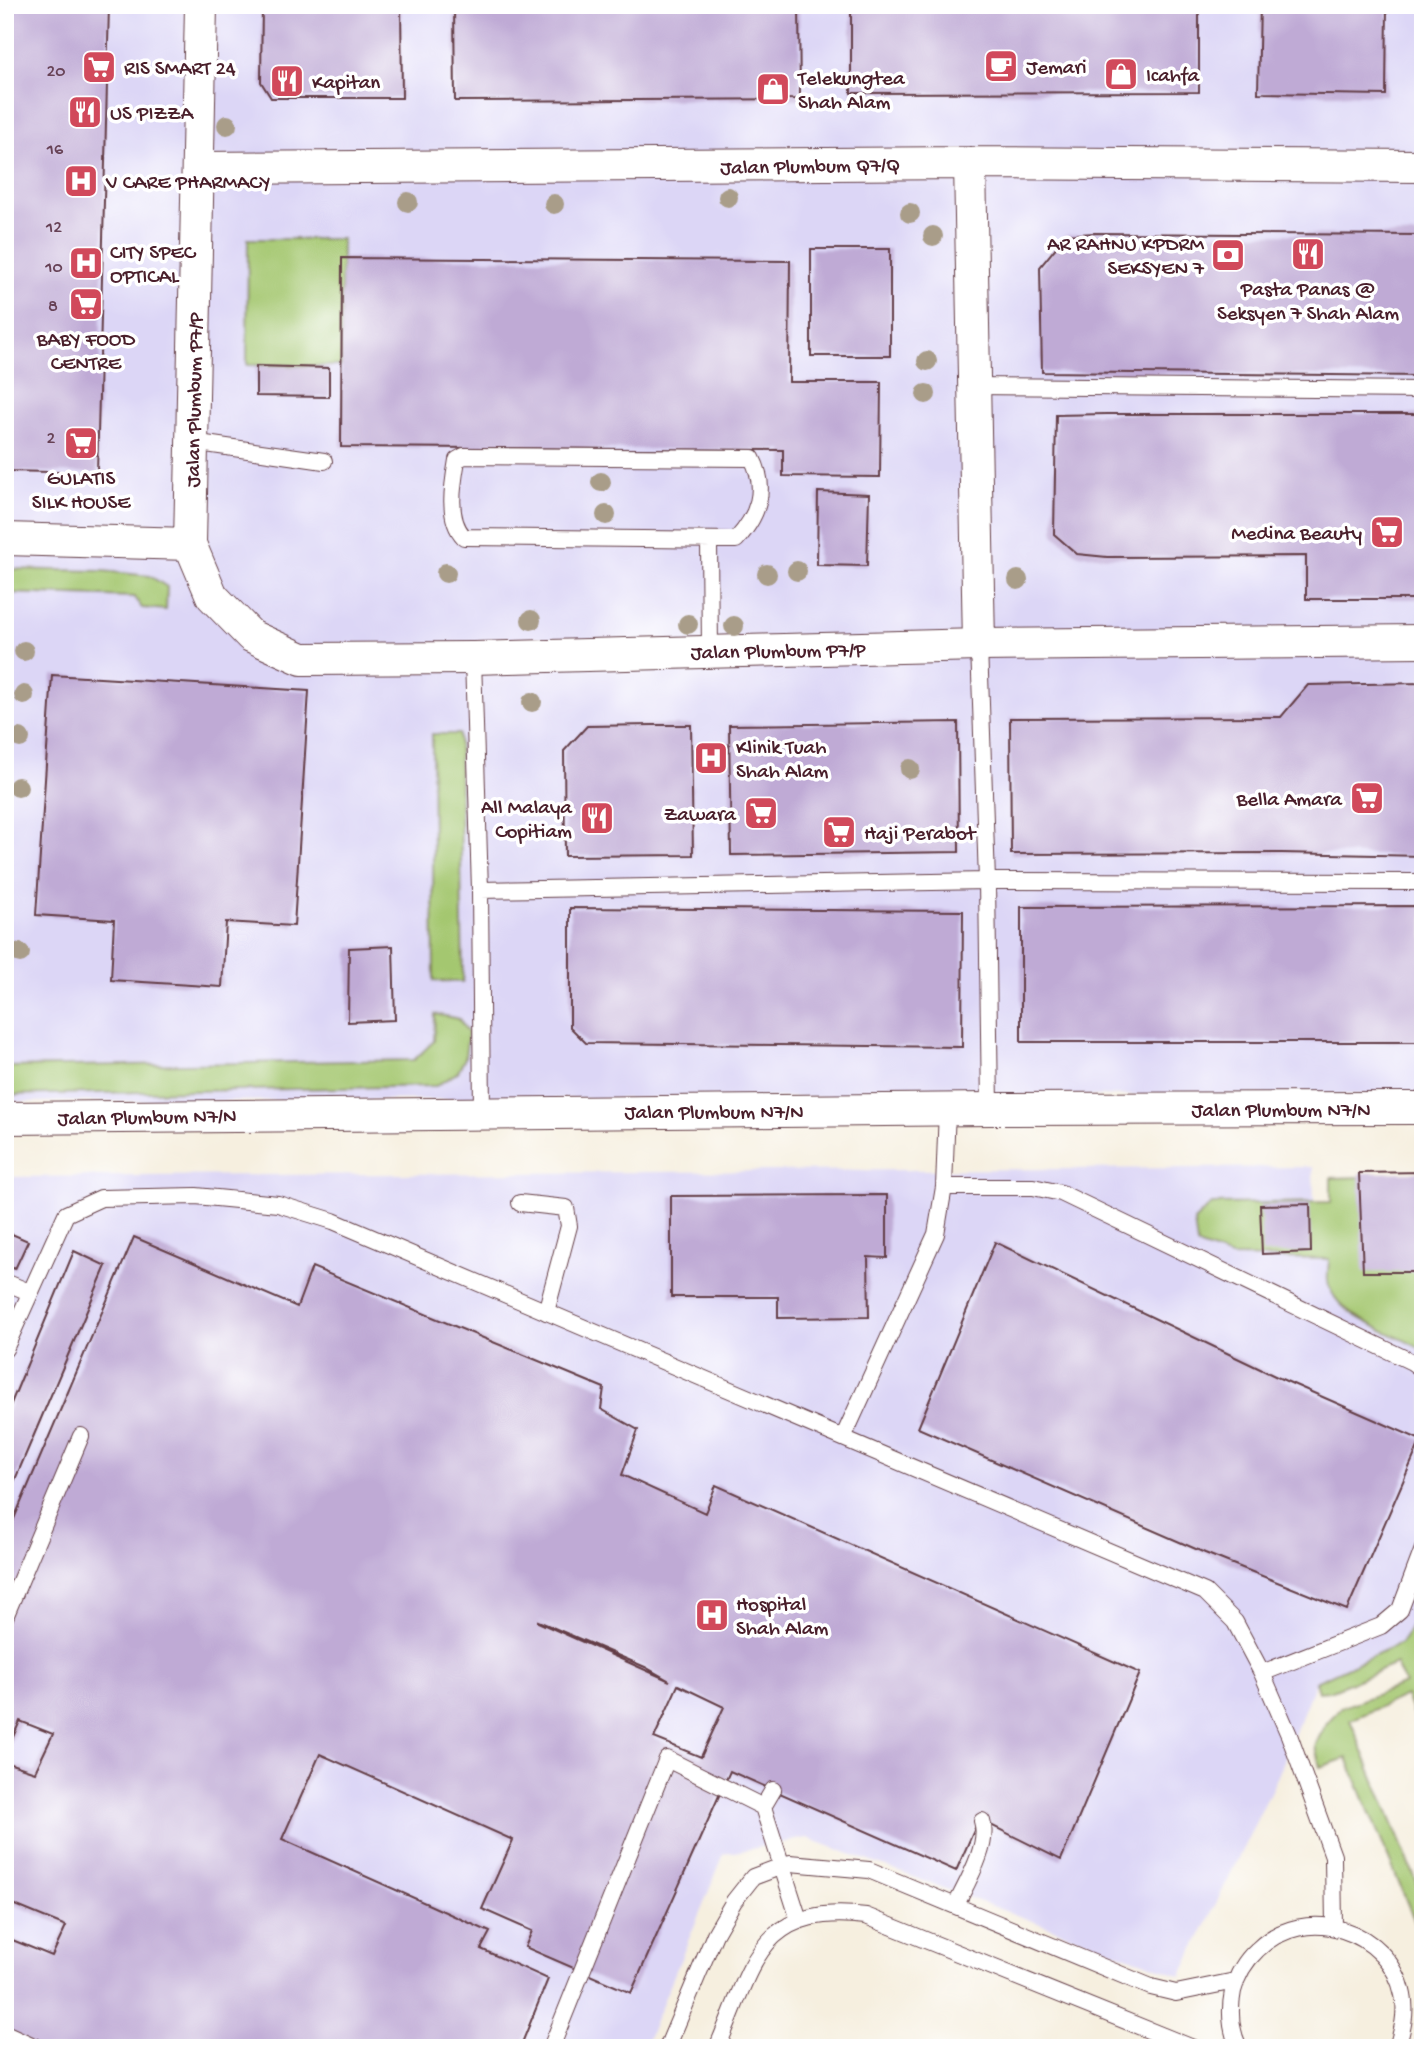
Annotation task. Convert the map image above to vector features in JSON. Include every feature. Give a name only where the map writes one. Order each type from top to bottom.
[{"type":"street","name":"Jalan Plumbum P7/P","points":[[201,5],[190,544],[212,596],[251,636],[302,659],[473,658],[979,645],[1423,641]]},
{"type":"street","name":"Jalan Plumbum Q7/Q","points":[[198,168],[970,163],[1423,166]]},
{"type":"street","points":[[970,163],[972,386],[979,645]]},
{"type":"street","points":[[5,539],[190,544]]},
{"type":"street","name":"Jalan Plumbum N7/N","points":[[5,1118],[1423,1108]]},
{"type":"lane","points":[[972,386],[1423,390]]},
{"type":"lane","points":[[192,442],[324,461]]},
{"type":"lane","points":[[464,456],[752,458],[759,471],[760,505],[748,527],[736,540],[709,541],[464,537],[456,529],[453,513],[457,460],[464,456]]},
{"type":"lane","points":[[709,541],[710,652]]},
{"type":"lane","points":[[979,645],[987,881],[990,1109]]},
{"type":"lane","points":[[473,658],[481,890],[482,1113]]},
{"type":"lane","points":[[481,890],[987,881],[1423,882]]},
{"type":"lane","points":[[843,1438],[936,1234],[944,1187],[947,1110]]},
{"type":"lane","points":[[944,1187],[1032,1187],[1061,1194],[1412,1362],[1423,1370]]},
{"type":"lane","points":[[5,1349],[66,1214],[101,1198],[196,1196],[278,1204],[333,1221],[1205,1592],[1235,1622],[1262,1673],[1289,1735],[1333,1856],[1334,1927]]},
{"type":"lane","points":[[520,1203],[566,1208],[569,1226],[546,1312]]},
{"type":"lane","points":[[5,1282],[29,1292]]},
{"type":"lane","points":[[5,1617],[81,1436]]},
{"type":"lane","points":[[1262,1673],[1381,1626],[1400,1610],[1423,1549]]},
{"type":"lane","points":[[551,2048],[667,1759],[763,1807],[799,1920]]},
{"type":"lane","points":[[763,1807],[774,1790]]},
{"type":"lane","points":[[956,1905],[982,1844],[982,1821]]},
{"type":"lane","points":[[667,2048],[715,1934],[734,1901],[753,1877],[790,1863],[869,1870],[1151,1987],[1176,1993],[1235,1981]]},
{"type":"lane","points":[[717,2048],[760,1950],[779,1930],[807,1916],[842,1913],[866,1916],[1192,2048]]},
{"type":"lane","points":[[1239,2048],[1234,2038],[1230,2009],[1235,1981],[1247,1959],[1264,1943],[1286,1931],[1310,1925],[1334,1927],[1359,1935],[1380,1951],[1395,1972],[1403,1996],[1404,2022],[1396,2048]]},
{"type":"lane","points":[[5,2033],[38,2048]]},
{"type":"shaded area","points":[[5,5],[1423,5],[1423,1094],[5,1102]]},
{"type":"shaded area","name":"Hospital Shah Alam","points":[[1313,1167],[1314,1202],[1212,1204],[1231,1257],[1330,1259],[1328,1281],[1335,1299],[1351,1314],[1423,1350],[1423,1605],[1401,1643],[1315,1682],[1278,1776],[1181,1976],[807,1838],[724,1854],[644,2048],[5,2048],[5,1177]]},
{"type":"green space","points":[[248,239],[342,239],[341,366],[247,365]]},
{"type":"green space","points":[[5,569],[103,571],[150,576],[167,587],[166,610],[142,608],[134,597],[5,593]]},
{"type":"green space","points":[[432,734],[459,734],[463,982],[434,981]]},
{"type":"green space","points":[[435,1014],[459,1019],[468,1033],[465,1058],[458,1072],[436,1086],[5,1095],[5,1067],[414,1060],[434,1041]]},
{"type":"green space","points":[[1423,1175],[1423,1350],[1367,1323],[1341,1305],[1328,1281],[1329,1259],[1231,1257],[1197,1245],[1194,1221],[1212,1204],[1331,1202],[1331,1178]]},
{"type":"green space","points":[[1423,1605],[1423,1741],[1406,1695],[1350,1720],[1423,1897],[1423,1941],[1347,1758],[1320,1767],[1315,1746],[1325,1725],[1340,1708],[1405,1684],[1396,1664],[1330,1691],[1318,1692],[1315,1682],[1401,1643]]},
{"type":"building","points":[[5,5],[109,5],[97,473],[5,471]]},
{"type":"building","points":[[262,5],[401,5],[402,98],[271,98],[261,82]]},
{"type":"building","points":[[454,5],[799,5],[800,99],[455,101]]},
{"type":"building","points":[[851,5],[1199,5],[1199,92],[851,93]]},
{"type":"building","points":[[1260,5],[1387,5],[1386,95],[1258,93]]},
{"type":"building","points":[[1066,235],[1423,235],[1423,376],[1042,372],[1040,267]]},
{"type":"building","points":[[811,249],[890,249],[890,356],[811,356]]},
{"type":"building","points":[[342,258],[790,261],[789,382],[881,382],[880,477],[783,476],[783,450],[341,447]]},
{"type":"building","points":[[256,366],[329,368],[329,397],[256,396]]},
{"type":"building","points":[[1423,414],[1423,599],[1306,599],[1306,556],[1107,557],[1077,554],[1054,534],[1056,415]]},
{"type":"building","points":[[818,492],[869,494],[867,566],[817,565]]},
{"type":"building","points":[[52,675],[309,691],[294,926],[226,922],[222,987],[111,980],[114,920],[36,915]]},
{"type":"building","points":[[1423,683],[1423,856],[1282,853],[1011,854],[1010,718],[1281,717],[1308,685]]},
{"type":"building","points":[[958,722],[959,852],[731,855],[729,725]]},
{"type":"building","points":[[691,725],[693,855],[565,856],[564,751],[587,726]]},
{"type":"building","points":[[1423,906],[1423,1042],[1021,1042],[1021,907]]},
{"type":"building","points":[[570,908],[963,911],[962,1047],[586,1043],[570,1027]]},
{"type":"building","points":[[393,946],[395,1020],[348,1022],[349,948]]},
{"type":"building","points":[[1423,1172],[1423,1272],[1363,1272],[1359,1173]]},
{"type":"building","points":[[887,1195],[887,1258],[868,1257],[869,1317],[778,1318],[778,1297],[671,1297],[671,1196]]},
{"type":"building","points":[[1310,1204],[1311,1252],[1262,1254],[1260,1205]]},
{"type":"building","points":[[5,1231],[28,1241],[15,1269],[5,1265]]},
{"type":"building","points":[[134,1237],[297,1307],[312,1267],[604,1388],[601,1409],[638,1430],[622,1475],[705,1513],[716,1485],[1140,1673],[1061,1860],[979,1819],[956,1871],[730,1771],[631,1993],[525,1947],[532,1931],[482,1909],[513,1840],[320,1754],[282,1839],[490,1932],[481,1949],[548,1979],[520,2048],[5,2048],[5,1937],[52,1956],[66,1926],[5,1901],[5,1762],[35,1772],[53,1734],[20,1721],[5,1755],[5,1540]],"holes":[[[538,1622],[645,1667],[670,1681]],[[678,1685],[724,1707],[701,1757],[654,1738]]]},
{"type":"building","points":[[995,1242],[1277,1377],[1421,1440],[1347,1610],[1205,1553],[918,1428]]},
{"type":"building","points":[[74,1251],[106,1266],[5,1503],[5,1418]]},
{"type":"place","name":"Jemari","points":[[1001,66]]},
{"type":"place","name":"RIS SMART 24","points":[[99,67]]},
{"type":"place","name":"Icahfa","points":[[1121,74]]},
{"type":"place","name":"Kapitan","points":[[287,81]]},
{"type":"place","name":"Telekungtea Shah Alam","points":[[773,89]]},
{"type":"place","name":"US PIZZA","points":[[85,112]]},
{"type":"place","name":"V CARE PHARMACY","points":[[81,181]]},
{"type":"place","name":"Pasta Panas @ Seksyen 7 Shah Alam","points":[[1308,254]]},
{"type":"place","name":"AR RAHNU KPDRM SEKSYEN 7","points":[[1228,255]]},
{"type":"place","name":"CITY SPEC OPTICAL","points":[[86,263]]},
{"type":"place","name":"BABY FOOD CENTRE","points":[[86,304]]},
{"type":"place","name":"GULATIS SILK HOUSE","points":[[81,443]]},
{"type":"place","name":"Medina Beauty","points":[[1387,532]]},
{"type":"place","name":"Klinik Tuah Shah Alam","points":[[711,758]]},
{"type":"place","name":"Bella Amara","points":[[1367,798]]},
{"type":"place","name":"Zawara","points":[[761,813]]},
{"type":"place","name":"All Malaya Copitiam","points":[[597,818]]},
{"type":"place","name":"Haji Perabot","points":[[839,832]]},
{"type":"place","name":"Hospital Shah Alam","points":[[712,1615]]}]
